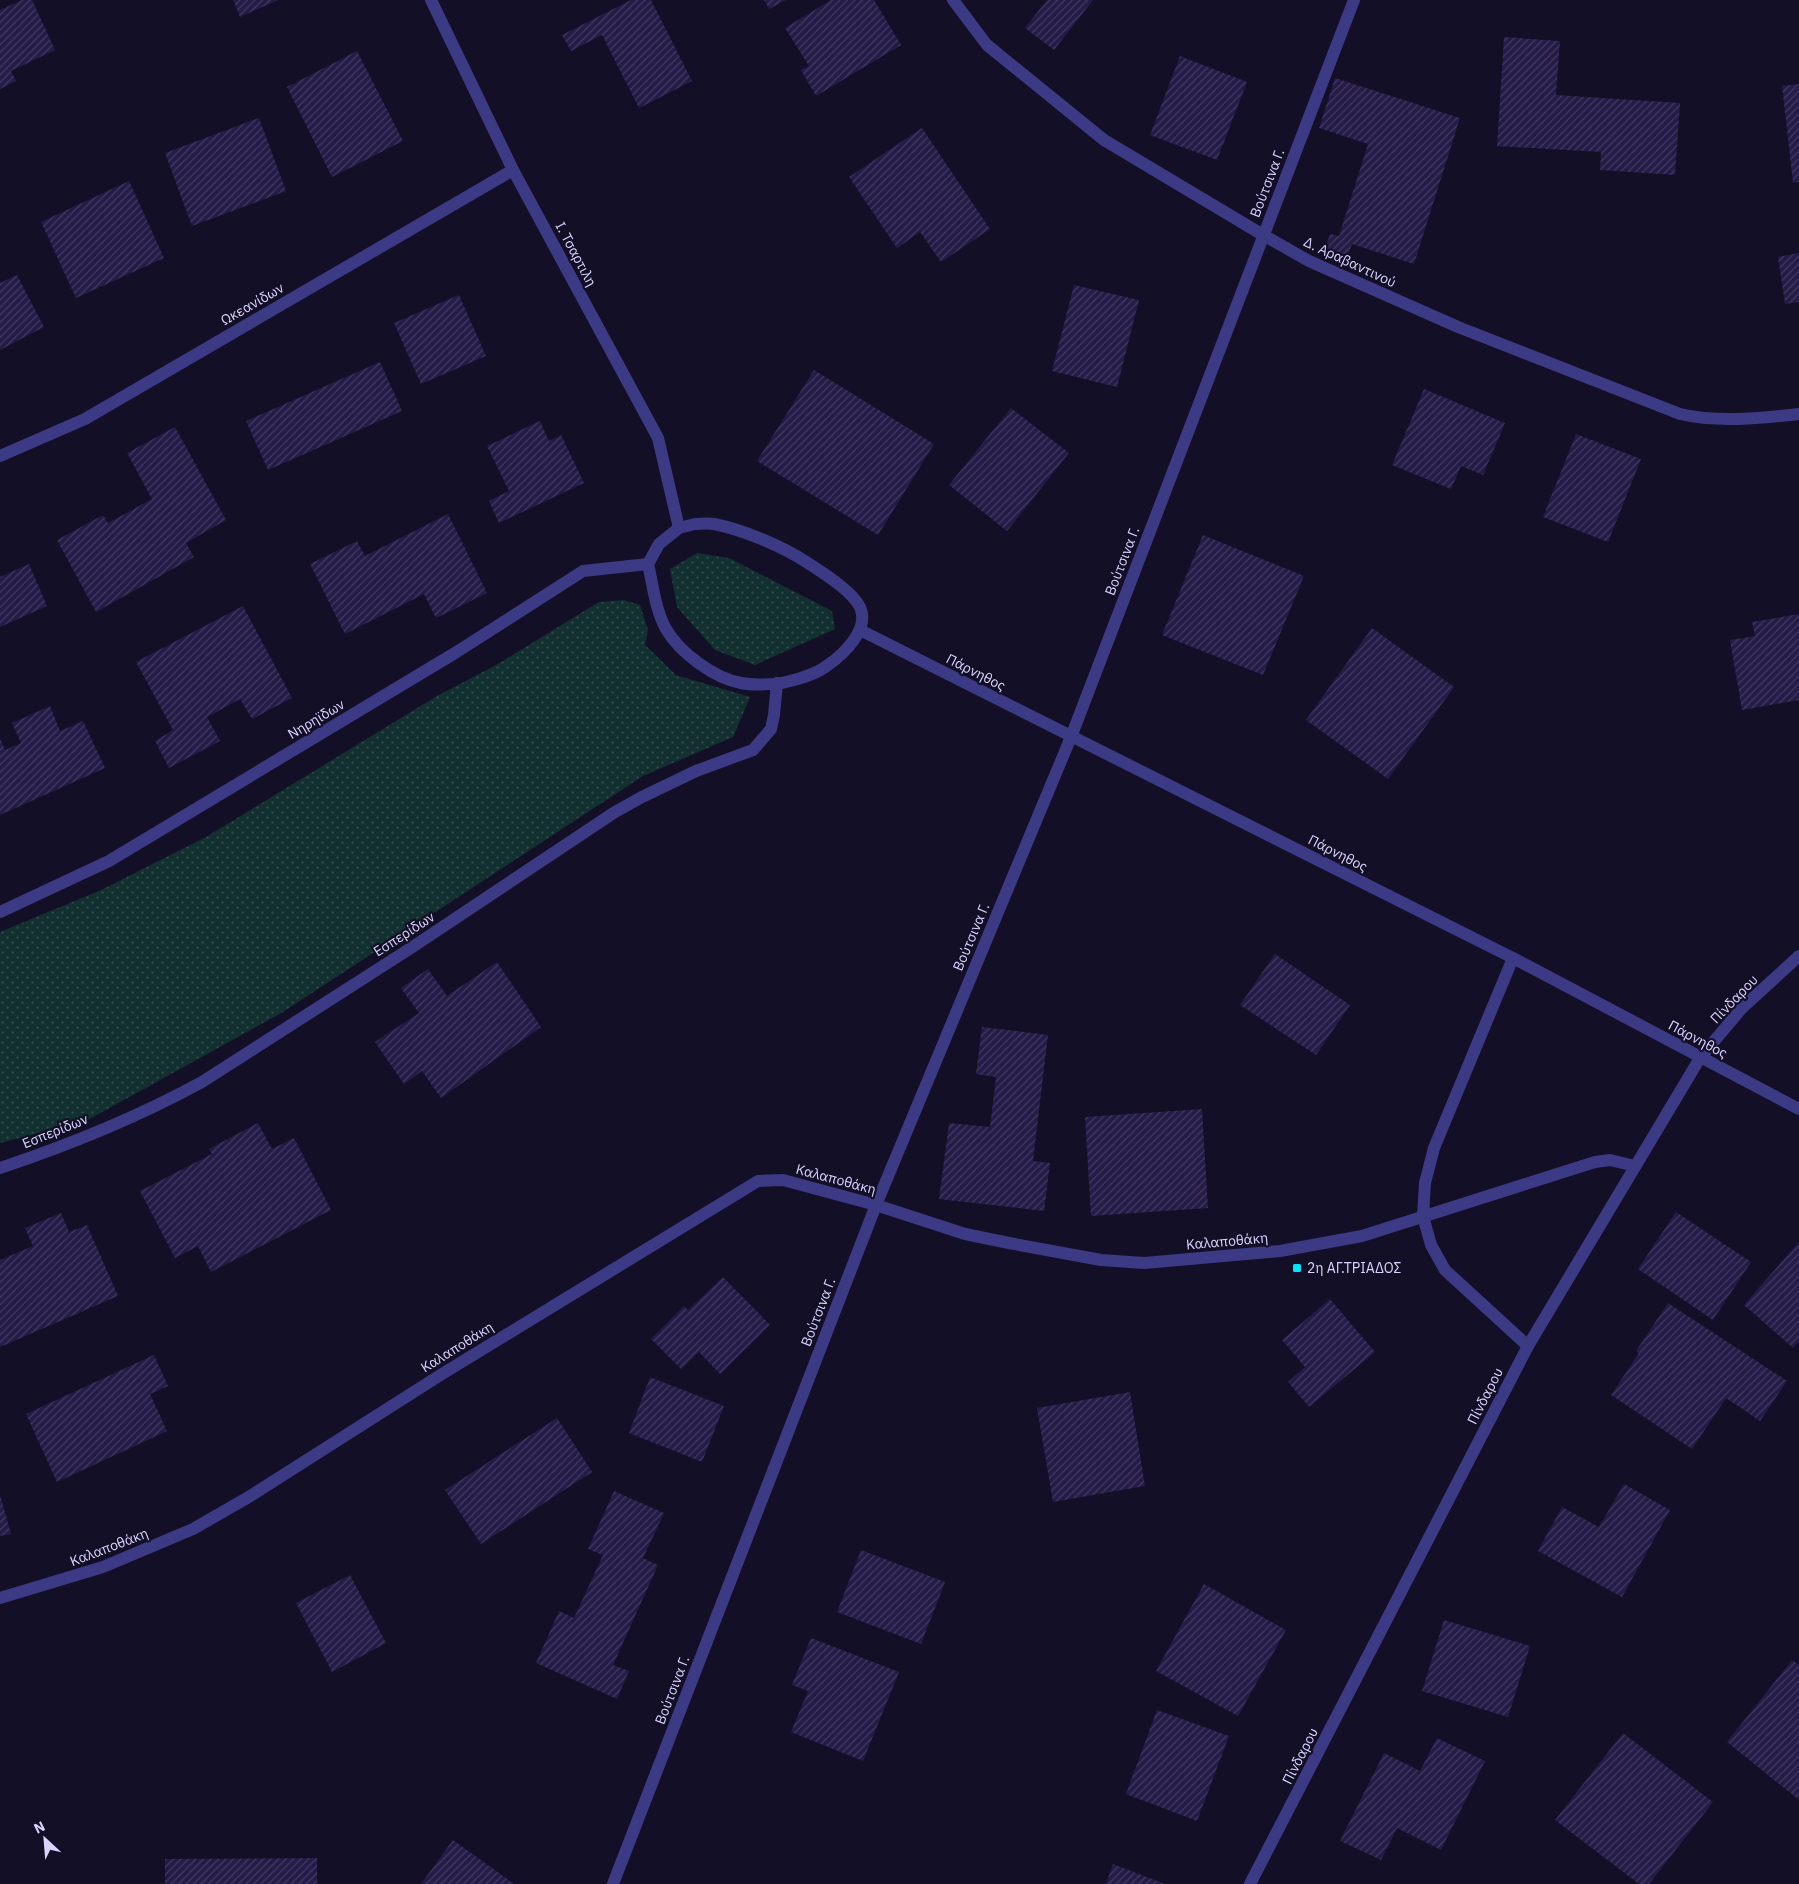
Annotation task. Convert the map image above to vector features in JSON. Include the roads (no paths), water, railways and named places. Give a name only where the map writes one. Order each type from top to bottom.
[{"type":"street","name":"Ι. Τσαρτιλη","points":[[430,0],[514,170],[658,438],[679,528]]},
{"type":"street","name":"Δ. Αραβαντινού","points":[[953,0],[987,45],[1104,140],[1309,261],[1458,327],[1680,414],[1700,419],[1731,419],[1799,414]]},
{"type":"street","name":"Βούτσινα Γ.","points":[[613,1884],[876,1205],[1071,737],[1262,235],[1354,0]]},
{"type":"street","name":"Ωκεανίδων","points":[[0,456],[85,419],[514,170]]},
{"type":"street","points":[[695,524],[713,524],[748,535],[794,554],[849,593],[860,607],[862,617],[860,630],[853,642],[827,666],[785,683],[741,683],[719,675],[699,664],[667,630],[658,609],[648,564],[659,544],[679,528],[695,524]]},
{"type":"street","name":"Νηρηϊδων","points":[[0,912],[109,861],[455,653],[583,571],[648,564]]},
{"type":"street","name":"Πάρνηθος","points":[[860,630],[1513,958],[1799,1109]]},
{"type":"street","name":"Εσπερίδων","points":[[0,1168],[51,1151],[170,1100],[202,1082],[373,972],[615,812],[696,771],[753,750],[771,729],[777,683]]},
{"type":"street","name":"Πίνδαρου","points":[[1250,1884],[1528,1346],[1700,1058],[1742,1008],[1799,956]]},
{"type":"street","points":[[1513,958],[1434,1148],[1425,1183],[1422,1216],[1431,1246],[1445,1270],[1528,1346]]},
{"type":"street","name":"Καλαποθάκη","points":[[0,1598],[103,1567],[194,1529],[247,1498],[442,1374],[758,1181],[783,1180],[876,1205],[983,1238],[1101,1260],[1144,1263],[1280,1251],[1362,1236],[1595,1162],[1610,1160],[1635,1166]]},
{"type":"place","name":"2η ΑΓ.ΤΡΙΑΔΟΣ","points":[[1297,1268]]}]
